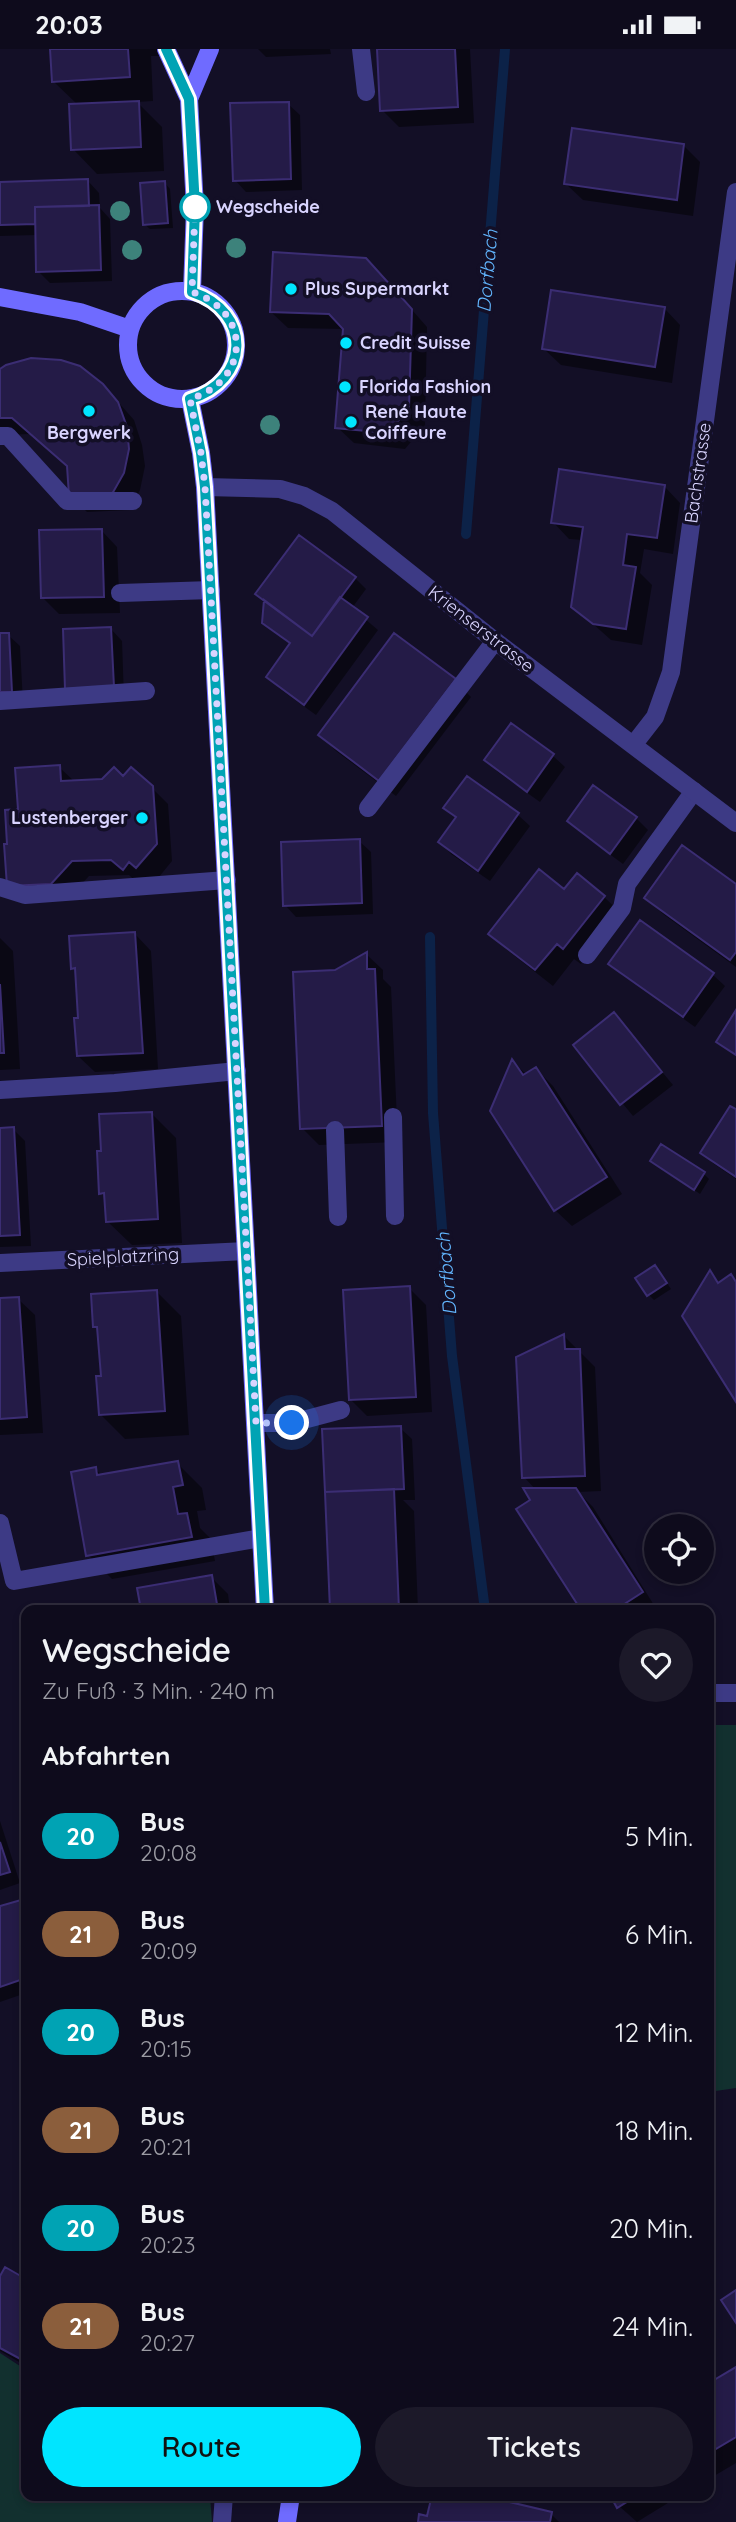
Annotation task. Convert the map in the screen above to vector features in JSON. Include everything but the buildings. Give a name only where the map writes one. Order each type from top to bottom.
[{"type":"main road","points":[[166,49],[189,99],[195,217],[192,292]]},
{"type":"main road","points":[[189,99],[210,49]]},
{"type":"main road","points":[[176,291],[192,292],[217,303],[226,313],[237,339],[236,353],[225,378],[203,395],[190,399],[163,395],[151,389],[133,369],[129,356],[130,329],[137,314],[154,299],[176,291]]},
{"type":"main road","points":[[0,297],[80,312],[130,329]]},
{"type":"main road","points":[[190,399],[205,487],[265,1605]]},
{"type":"main road","points":[[287,2522],[290,2501]]},
{"type":"street","points":[[361,49],[366,92]]},
{"type":"street","name":"Bachstrasse","points":[[634,744],[655,717],[671,672],[736,192]]},
{"type":"street","points":[[0,436],[8,436],[66,501],[133,501]]},
{"type":"street","name":"Krienserstrasse","points":[[205,487],[280,489],[304,496],[332,511],[495,641],[736,823]]},
{"type":"street","points":[[121,593],[211,590]]},
{"type":"street","points":[[368,808],[495,641]]},
{"type":"street","points":[[0,701],[146,691]]},
{"type":"street","points":[[587,955],[622,908],[627,884],[694,791]]},
{"type":"street","points":[[0,887],[24,895],[227,880]]},
{"type":"street","points":[[0,1090],[115,1083],[237,1071]]},
{"type":"street","points":[[393,1117],[395,1216]]},
{"type":"street","points":[[335,1130],[338,1217]]},
{"type":"street","name":"Spielplatzring","points":[[0,1263],[246,1251]]},
{"type":"street","points":[[256,1423],[292,1423],[341,1410]]},
{"type":"street","points":[[0,1523],[14,1581],[261,1538]]},
{"type":"street","points":[[714,1693],[736,1693]]},
{"type":"street","points":[[222,2522],[224,2501]]},
{"type":"green space","points":[[714,1725],[736,1725],[736,2088],[714,2091]]},
{"type":"green space","points":[[0,2353],[21,2367],[21,2501],[210,2501],[212,2522],[0,2522]]},
{"type":"waterway","name":"Dorfbach","points":[[466,534],[505,49]]},
{"type":"waterway","name":"Dorfbach","points":[[430,937],[433,1113],[452,1356],[484,1605]]},
{"type":"bus line","name":"20","points":[[166,49],[189,99],[195,207],[192,292],[217,303],[226,313],[237,339],[232,367],[225,378],[215,388],[190,399],[205,487],[265,1605]]},
{"type":"place","name":"Wegscheide","points":[[195,207]]},
{"type":"place","name":"Plus Supermarkt","points":[[291,289]]},
{"type":"place","name":"Credit Suisse","points":[[346,343]]},
{"type":"place","name":"Florida Fashion","points":[[345,387]]},
{"type":"place","name":"Bergwerk","points":[[89,411]]},
{"type":"place","name":"René Haute Coiffeure","points":[[351,422]]},
{"type":"place","name":"Lustenberger","points":[[142,818]]},
{"type":"route","points":[[195,207],[192,292],[217,303],[226,313],[237,339],[232,367],[225,378],[215,388],[190,399],[205,487],[256,1423],[292,1423]]}]
